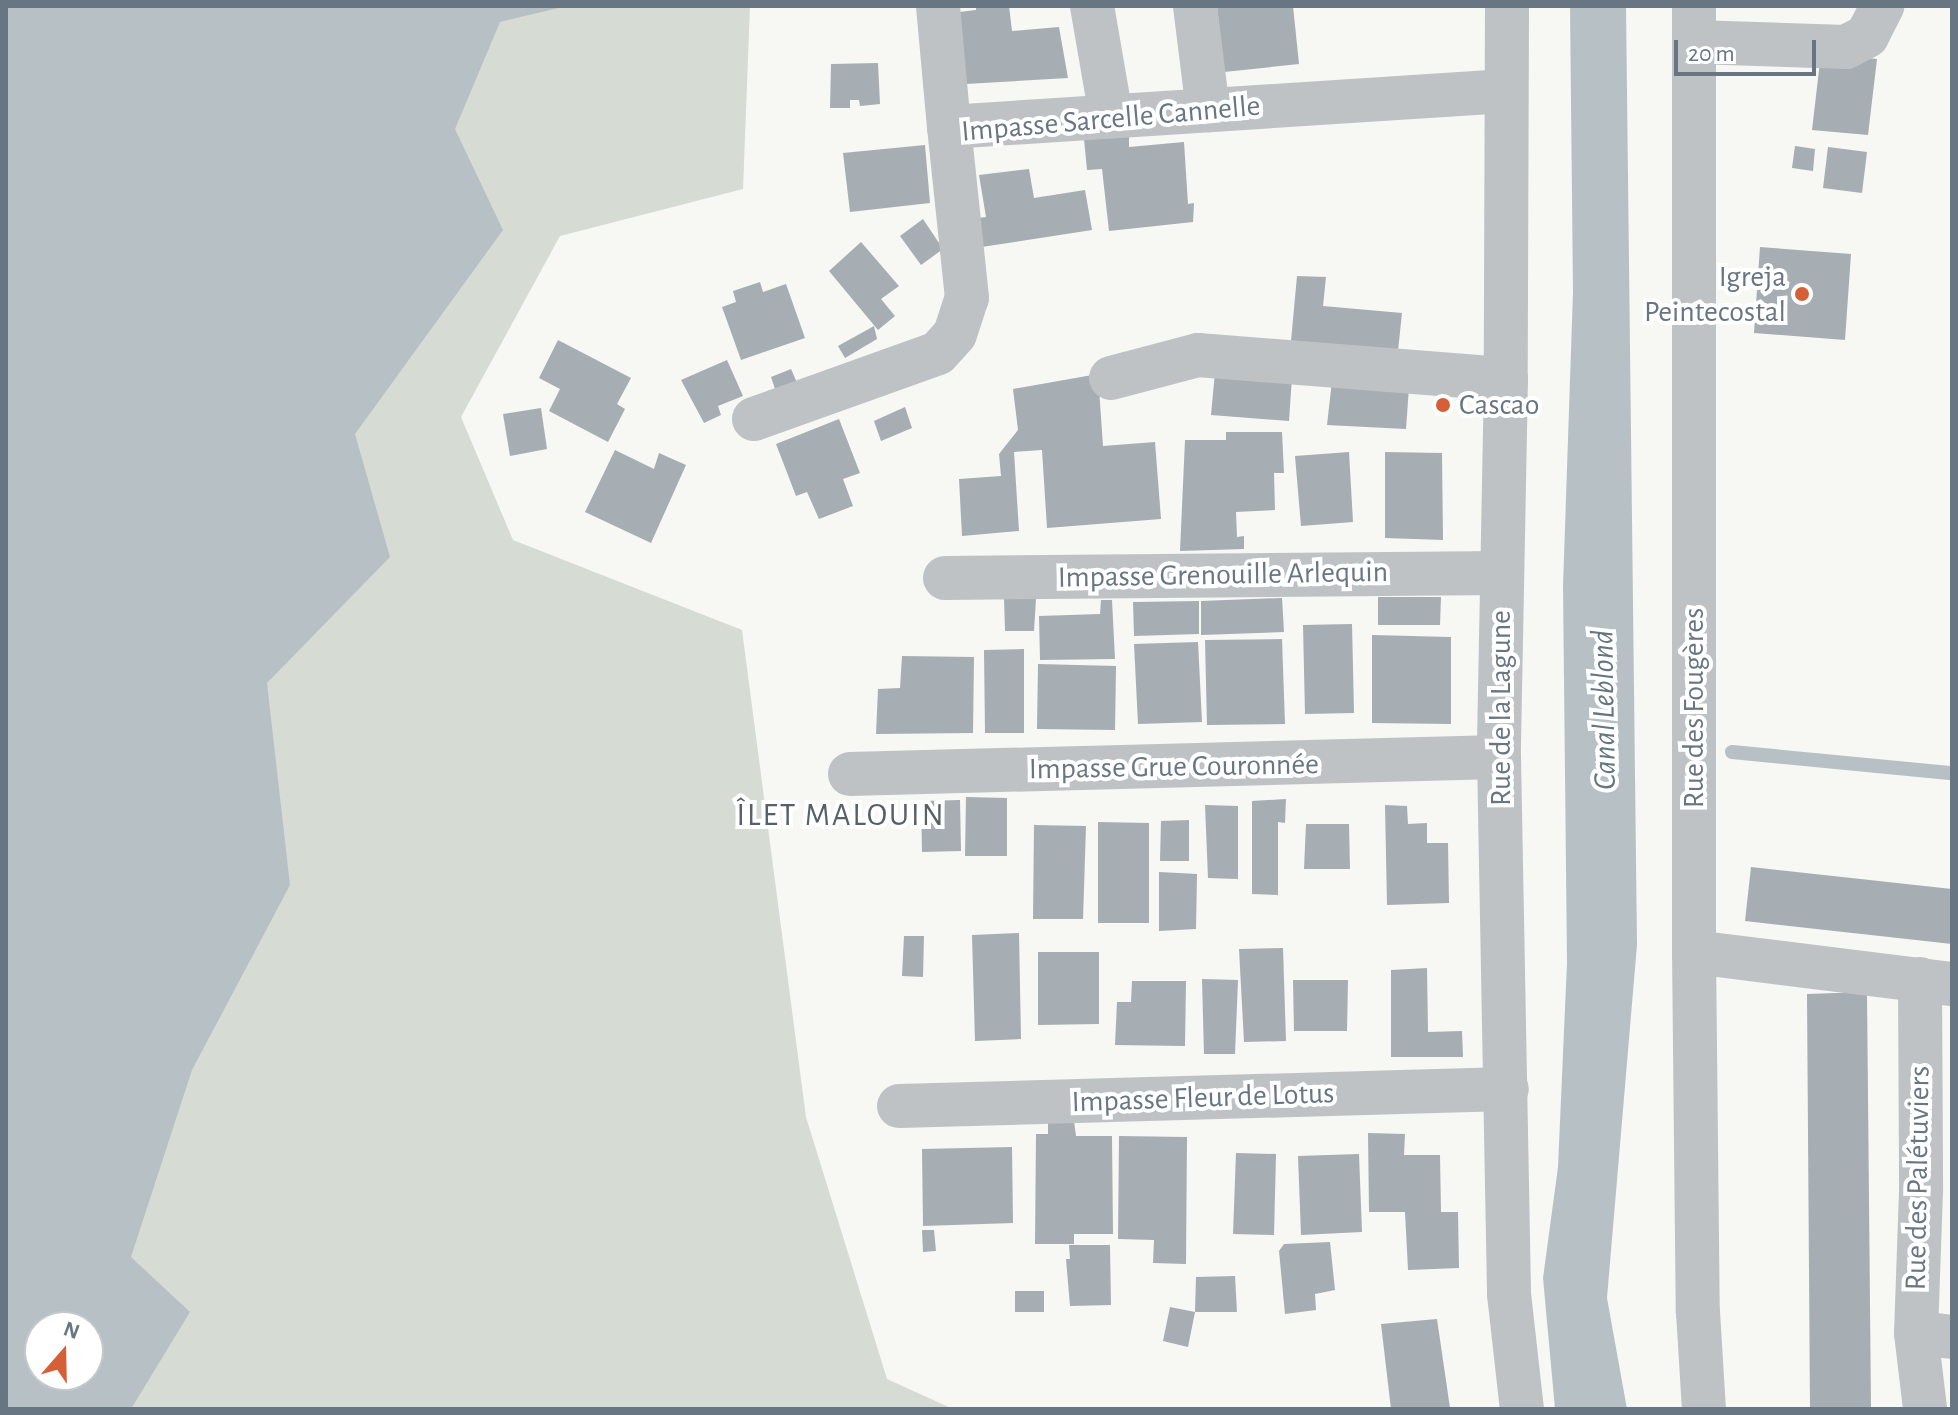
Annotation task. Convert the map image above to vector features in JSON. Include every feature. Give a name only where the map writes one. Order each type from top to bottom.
[{"type":"street","points":[[938,6],[949,127]]},
{"type":"street","points":[[1092,6],[1111,116]]},
{"type":"street","points":[[1195,6],[1208,110]]},
{"type":"street","name":"Rue de la Lagune","points":[[1507,6],[1506,379],[1499,757],[1509,1294],[1522,1409]]},
{"type":"street","points":[[1694,24],[1846,47],[1867,36],[1882,6]]},
{"type":"street","name":"Rue des Fougères","points":[[1694,24],[1694,952],[1698,1312],[1704,1409]]},
{"type":"street","name":"Impasse Sarcelle Cannelle","points":[[754,419],[938,353],[955,334],[967,298],[949,127],[1506,91]]},
{"type":"street","points":[[1111,378],[1198,355],[1506,379]]},
{"type":"street","name":"Impasse Grenouille Arlequin","points":[[945,578],[1502,573]]},
{"type":"street","name":"Impasse Grue Couronnée","points":[[850,774],[1499,757]]},
{"type":"street","points":[[1694,952],[1936,981]]},
{"type":"street","name":"Rue des Palétuviers","points":[[1925,1409],[1934,1335],[1921,1191],[1936,981]]},
{"type":"street","name":"Impasse Fleur de Lotus","points":[[899,1106],[1507,1089]]},
{"type":"shaded area","points":[[6,6],[750,6],[743,189],[560,236],[461,417],[513,540],[742,630],[806,1117],[887,1379],[953,1409],[6,1409]]},
{"type":"water","points":[[6,6],[567,6],[500,22],[455,129],[503,230],[355,434],[390,557],[267,683],[290,885],[192,1070],[131,1257],[190,1312],[131,1409],[6,1409]]},
{"type":"water","name":"Canal Leblond","points":[[1570,6],[1626,6],[1637,945],[1607,1298],[1627,1409],[1555,1409],[1543,1278],[1558,1167],[1567,963],[1563,586],[1573,292]]},
{"type":"building","points":[[976,6],[1009,6],[1012,31],[1059,27],[1068,78],[966,84],[959,12],[976,10]]},
{"type":"building","points":[[1217,6],[1293,6],[1299,64],[1224,72]]},
{"type":"building","points":[[1821,53],[1877,59],[1868,135],[1812,130]]},
{"type":"building","points":[[878,63],[880,104],[860,106],[859,100],[850,100],[850,108],[830,108],[831,64]]},
{"type":"building","points":[[1129,135],[1129,147],[1184,142],[1188,204],[1194,203],[1193,222],[1109,231],[1102,169],[1087,170],[1084,139]]},
{"type":"building","points":[[925,145],[930,203],[850,212],[843,153]]},
{"type":"building","points":[[1795,146],[1815,149],[1813,171],[1792,168]]},
{"type":"building","points":[[1828,147],[1867,152],[1862,193],[1823,188]]},
{"type":"building","points":[[1029,169],[1034,198],[1085,190],[1092,230],[975,248],[971,219],[986,217],[979,175]]},
{"type":"building","points":[[923,219],[943,249],[921,265],[900,236]]},
{"type":"building","points":[[861,242],[899,286],[881,299],[895,316],[878,330],[829,271]]},
{"type":"building","name":"Igreja Peintecostal","points":[[1760,247],[1851,254],[1845,340],[1754,333]]},
{"type":"building","points":[[1297,276],[1326,277],[1323,306],[1402,313],[1398,351],[1291,341]]},
{"type":"building","points":[[760,282],[763,292],[786,284],[805,338],[741,360],[722,307],[736,302],[733,291]]},
{"type":"building","points":[[874,326],[877,339],[845,358],[838,346]]},
{"type":"building","points":[[558,340],[631,378],[617,404],[625,409],[608,442],[549,411],[560,389],[539,378]]},
{"type":"building","points":[[727,360],[743,396],[718,406],[721,415],[704,423],[681,380]]},
{"type":"building","points":[[791,369],[798,385],[776,392],[771,377]]},
{"type":"building","points":[[1215,372],[1292,377],[1289,421],[1211,415]]},
{"type":"building","points":[[1098,374],[1103,446],[1155,442],[1161,519],[1047,528],[1042,450],[1014,452],[1019,531],[962,536],[959,479],[1001,476],[999,454],[1018,430],[1013,389]]},
{"type":"building","points":[[1332,381],[1409,387],[1406,429],[1327,425]]},
{"type":"building","points":[[905,407],[912,428],[881,441],[874,421]]},
{"type":"building","points":[[541,408],[547,449],[510,456],[503,414]]},
{"type":"building","points":[[839,419],[860,473],[843,479],[853,506],[819,519],[807,492],[796,496],[776,444]]},
{"type":"building","points":[[1226,432],[1282,432],[1284,473],[1274,473],[1275,510],[1236,512],[1237,537],[1244,536],[1244,549],[1180,551],[1185,440],[1226,440]]},
{"type":"building","points":[[615,450],[654,469],[659,453],[686,465],[651,543],[585,512]]},
{"type":"building","points":[[1349,452],[1353,522],[1301,526],[1295,456]]},
{"type":"building","points":[[1385,452],[1442,453],[1443,540],[1385,538]]},
{"type":"building","points":[[1378,597],[1441,597],[1440,625],[1378,625]]},
{"type":"building","points":[[1004,598],[1036,599],[1034,631],[1005,631]]},
{"type":"building","points":[[1282,598],[1284,632],[1201,635],[1201,601]]},
{"type":"building","points":[[1101,600],[1112,600],[1115,659],[1040,660],[1039,616],[1100,614]]},
{"type":"building","points":[[1199,601],[1199,634],[1134,636],[1133,602]]},
{"type":"building","points":[[1352,624],[1354,713],[1305,714],[1303,625]]},
{"type":"building","points":[[1372,635],[1451,637],[1451,724],[1372,723]]},
{"type":"building","points":[[1282,639],[1285,724],[1207,725],[1205,640]]},
{"type":"building","points":[[1198,642],[1202,722],[1138,724],[1134,644]]},
{"type":"building","points":[[1024,649],[1024,733],[985,733],[984,650]]},
{"type":"building","points":[[902,656],[974,657],[973,733],[876,734],[878,689],[900,688]]},
{"type":"building","points":[[1038,664],[1116,666],[1115,730],[1037,729]]},
{"type":"building","points":[[966,797],[1007,798],[1007,856],[965,856]]},
{"type":"building","points":[[1286,799],[1285,823],[1278,822],[1278,895],[1252,894],[1252,801]]},
{"type":"building","points":[[960,800],[961,851],[922,852],[921,801]]},
{"type":"building","points":[[1205,805],[1238,806],[1238,879],[1208,878]]},
{"type":"building","points":[[1385,805],[1407,806],[1408,824],[1427,823],[1427,843],[1448,843],[1449,903],[1387,905]]},
{"type":"building","points":[[1189,820],[1189,861],[1160,861],[1161,821]]},
{"type":"building","points":[[1098,822],[1149,823],[1149,923],[1098,923]]},
{"type":"building","points":[[1306,824],[1349,824],[1350,869],[1304,869]]},
{"type":"building","points":[[1034,825],[1086,826],[1083,919],[1033,919]]},
{"type":"building","points":[[1751,867],[1952,889],[1952,944],[1745,921]]},
{"type":"building","points":[[1159,872],[1197,874],[1196,929],[1159,931]]},
{"type":"building","points":[[1019,933],[1021,1039],[975,1041],[972,935]]},
{"type":"building","points":[[904,936],[924,936],[923,977],[902,976]]},
{"type":"building","points":[[1283,948],[1286,1041],[1244,1042],[1239,949]]},
{"type":"building","points":[[1038,952],[1099,952],[1099,1024],[1038,1025]]},
{"type":"building","points":[[1427,968],[1428,1032],[1462,1031],[1463,1057],[1391,1057],[1391,970]]},
{"type":"building","points":[[1202,979],[1238,980],[1235,1054],[1204,1054]]},
{"type":"building","points":[[1293,980],[1348,980],[1347,1031],[1294,1031]]},
{"type":"building","points":[[1132,981],[1186,981],[1185,1046],[1115,1045],[1117,1002],[1131,1002]]},
{"type":"building","points":[[1867,992],[1871,1409],[1810,1409],[1807,994]]},
{"type":"building","points":[[1074,1121],[1076,1136],[1112,1136],[1113,1234],[1074,1234],[1074,1244],[1035,1244],[1036,1134],[1048,1134],[1048,1122]]},
{"type":"building","points":[[1368,1133],[1405,1134],[1404,1155],[1440,1155],[1441,1212],[1458,1212],[1459,1268],[1408,1270],[1405,1212],[1369,1212]]},
{"type":"building","points":[[1119,1136],[1187,1137],[1186,1264],[1153,1263],[1154,1240],[1118,1239]]},
{"type":"building","points":[[1012,1147],[1013,1223],[923,1226],[922,1149]]},
{"type":"building","points":[[1236,1153],[1276,1154],[1274,1235],[1233,1234]]},
{"type":"building","points":[[1359,1154],[1362,1232],[1301,1235],[1298,1156]]},
{"type":"building","points":[[922,1230],[934,1230],[936,1251],[923,1252]]},
{"type":"building","points":[[1330,1242],[1335,1290],[1315,1294],[1316,1310],[1285,1314],[1279,1251],[1284,1244]]},
{"type":"building","points":[[1069,1245],[1110,1245],[1111,1305],[1070,1306],[1066,1259],[1070,1259]]},
{"type":"building","points":[[1235,1276],[1237,1312],[1195,1312],[1196,1277]]},
{"type":"building","points":[[1015,1291],[1044,1291],[1044,1312],[1015,1312]]},
{"type":"building","points":[[1170,1307],[1195,1312],[1188,1347],[1163,1341]]},
{"type":"building","points":[[1437,1319],[1450,1408],[1391,1409],[1381,1324]]},
{"type":"waterway","points":[[1732,752],[1952,773]]},
{"type":"place","name":"Igreja Peintecostal","points":[[1802,294]]},
{"type":"place","name":"Cascao","points":[[1443,405]]},
{"type":"district","name":"ÎLET MALOUIN","points":[[841,815]]}]
